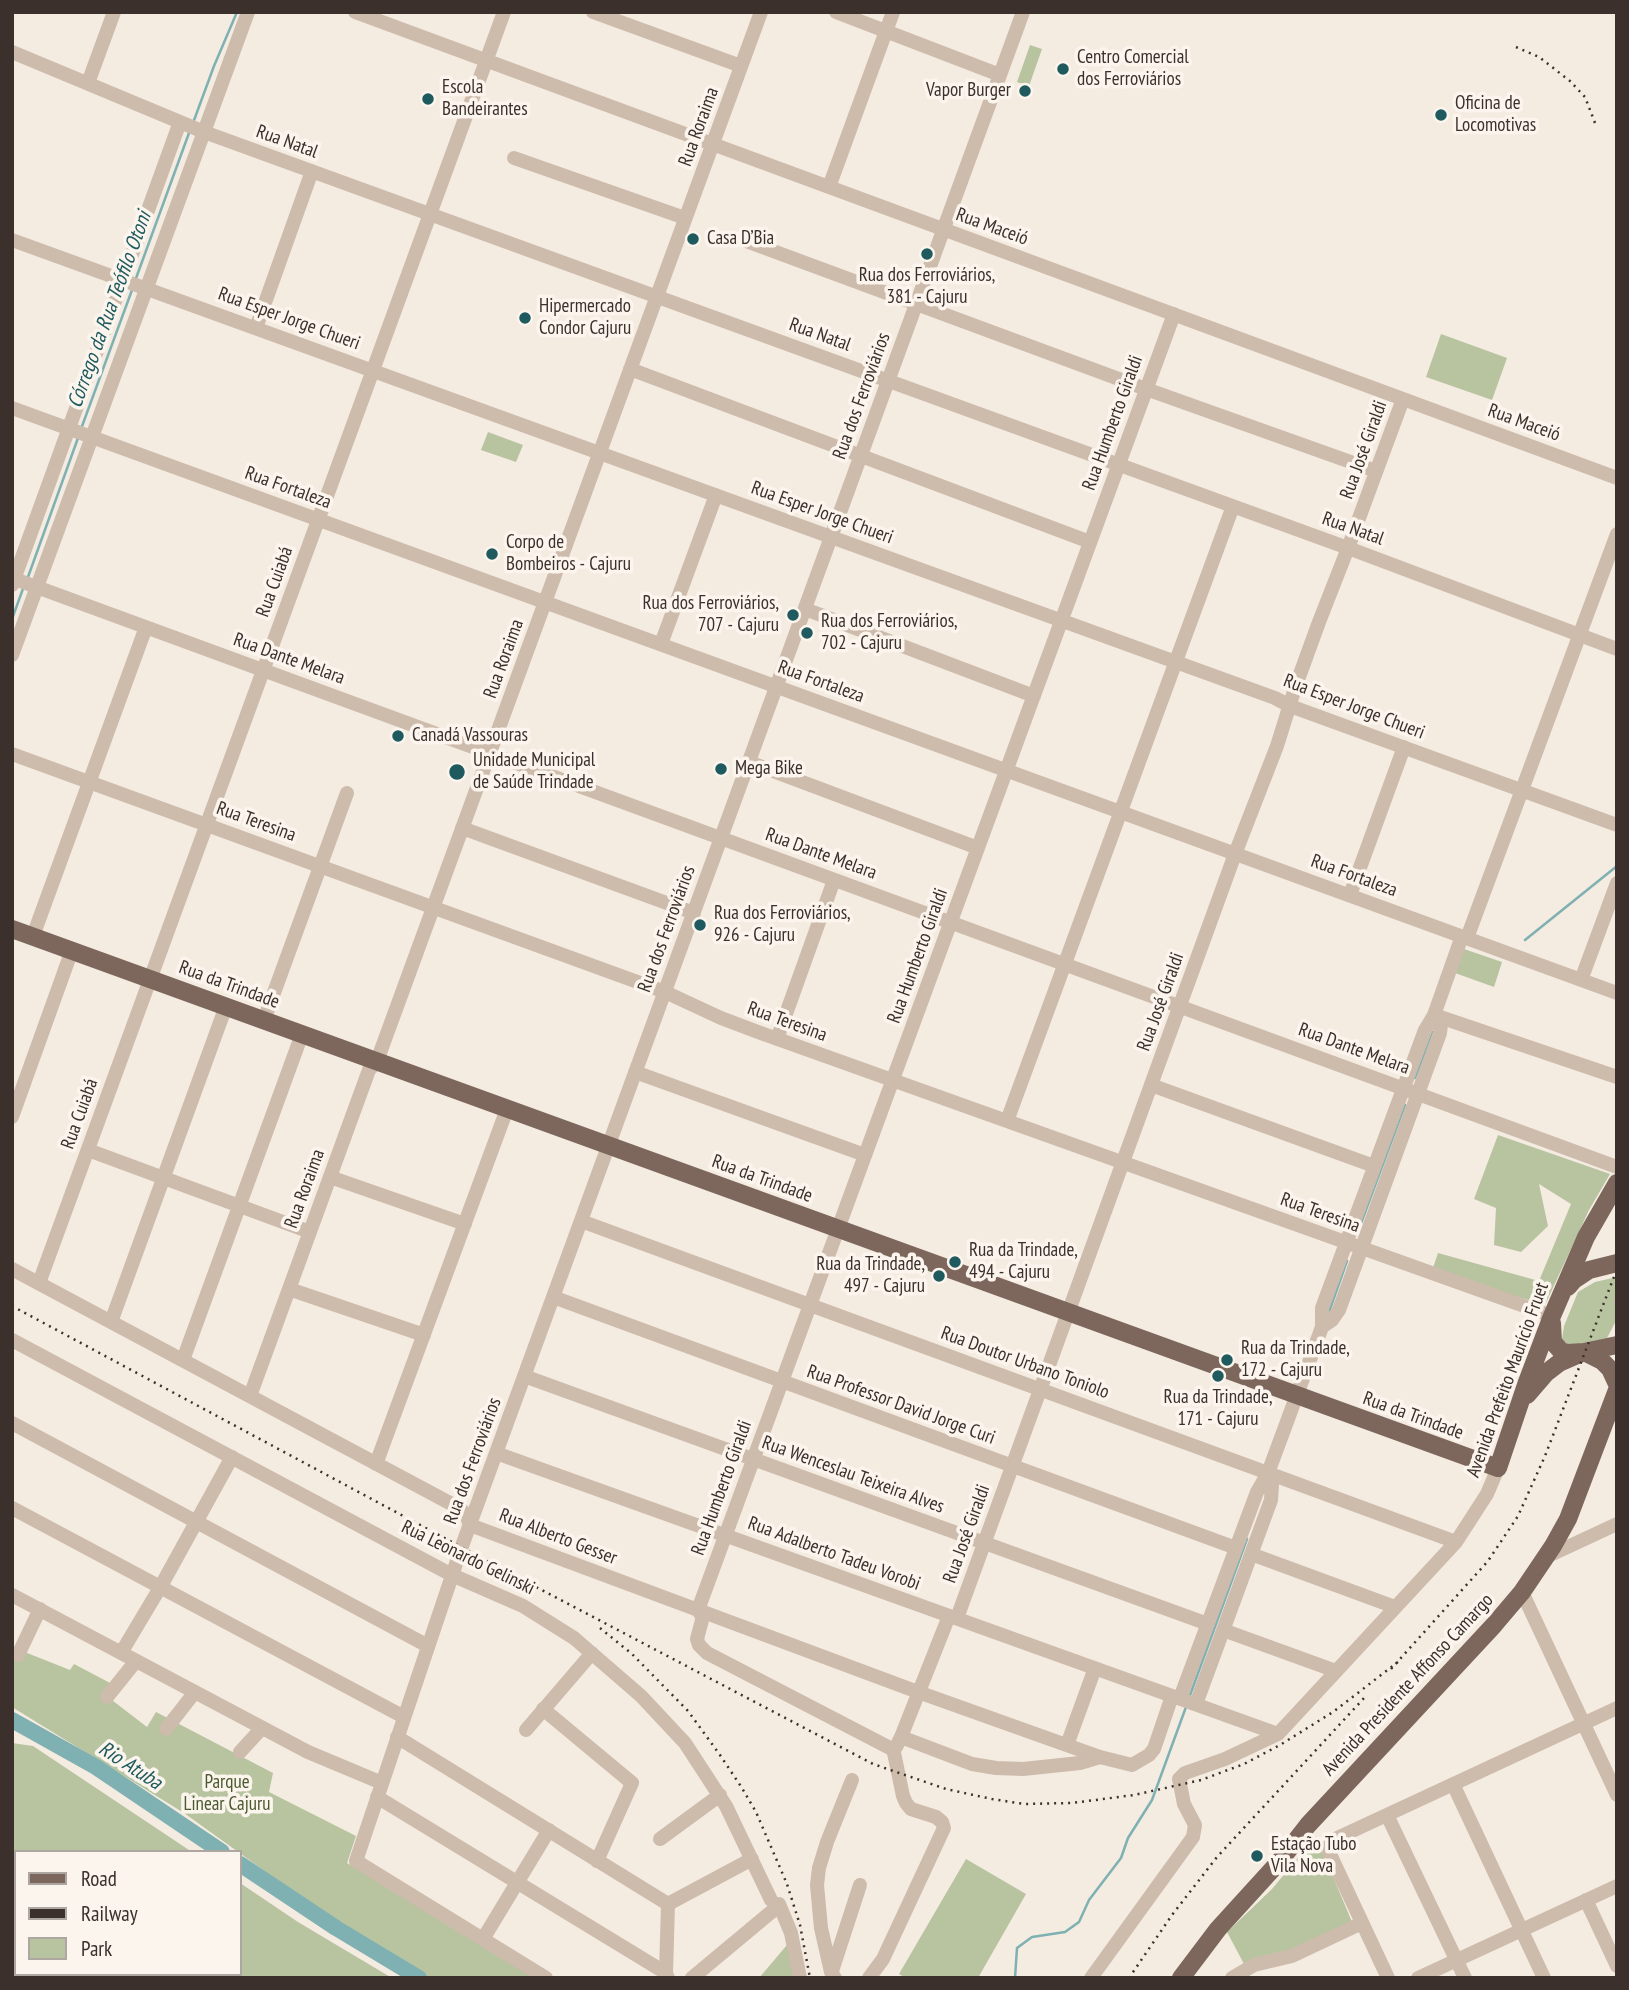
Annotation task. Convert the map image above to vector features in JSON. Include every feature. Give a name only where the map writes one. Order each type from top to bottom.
[{"type":"main road","name":"Rua da Trindade","points":[[12,929],[1498,1468]]},
{"type":"main road","name":"Avenida Prefeito Maurício Fruet","points":[[1498,1468],[1559,1299],[1586,1237],[1617,1183]]},
{"type":"main road","points":[[1559,1299],[1582,1274],[1617,1264]]},
{"type":"main road","points":[[1552,1316],[1552,1337],[1556,1347],[1567,1353],[1617,1345]]},
{"type":"main road","points":[[1584,1352],[1602,1361],[1610,1369],[1617,1384]]},
{"type":"main road","points":[[1515,1416],[1527,1394],[1546,1373],[1559,1363],[1584,1352]]},
{"type":"main road","name":"Avenida Presidente Affonso Camargo","points":[[1181,1978],[1218,1929],[1279,1862],[1308,1825],[1522,1592],[1561,1532],[1617,1390]]},
{"type":"street","points":[[88,83],[114,12]]},
{"type":"street","points":[[12,655],[248,12]]},
{"type":"street","name":"Rua Maceió","points":[[355,12],[1617,478]]},
{"type":"street","name":"Rua Cuiabá","points":[[39,1283],[504,12]]},
{"type":"street","points":[[593,12],[741,66]]},
{"type":"street","name":"Rua Roraima","points":[[250,1396],[369,1070],[377,1061],[761,12]]},
{"type":"street","points":[[836,12],[1000,75]]},
{"type":"street","points":[[829,187],[893,12]]},
{"type":"street","name":"Rua dos Ferroviários","points":[[483,1939],[356,1861],[452,1574],[1023,12]]},
{"type":"street","name":"Rua Natal","points":[[12,52],[204,132],[1119,464],[1617,649]]},
{"type":"street","points":[[13,581],[180,122]]},
{"type":"street","points":[[514,158],[685,218]]},
{"type":"street","points":[[256,328],[312,171]]},
{"type":"street","name":"Rua Esper Jorge Chueri","points":[[12,240],[1062,620],[1617,825]]},
{"type":"street","points":[[746,241],[1376,471]]},
{"type":"street","name":"Rua Humberto Giraldi","points":[[698,1611],[1174,314]]},
{"type":"street","points":[[630,369],[1090,542]]},
{"type":"street","name":"Rua José Giraldi","points":[[897,1743],[984,1543],[1235,854],[1278,746],[1318,622],[1403,399]]},
{"type":"street","name":"Rua Fortaleza","points":[[12,408],[1617,993]]},
{"type":"street","points":[[661,645],[716,495]]},
{"type":"street","points":[[1007,1121],[1233,506]]},
{"type":"street","points":[[1176,1697],[1208,1624],[1257,1492],[1268,1473],[1322,1327],[1322,1308],[1403,1088],[1522,790],[1579,635],[1612,561],[1617,534]]},
{"type":"street","name":"Rua Dante Melara","points":[[13,581],[37,587],[1617,1167]]},
{"type":"street","points":[[805,609],[1034,696]]},
{"type":"street","points":[[33,936],[146,627]]},
{"type":"street","points":[[1350,895],[1404,747]]},
{"type":"street","name":"Rua Teresina","points":[[12,754],[665,992],[721,1018],[777,1039],[1552,1316]]},
{"type":"street","points":[[749,762],[978,848]]},
{"type":"street","points":[[264,1020],[347,793]]},
{"type":"street","points":[[462,828],[694,913]]},
{"type":"street","points":[[777,1039],[834,880]]},
{"type":"street","points":[[1581,979],[1617,883]]},
{"type":"street","points":[[12,1117],[72,950]]},
{"type":"street","points":[[111,1322],[226,1006]]},
{"type":"street","points":[[1434,1015],[1617,1077]]},
{"type":"street","points":[[1322,1327],[1332,1320],[1339,1310],[1440,1033],[1441,1025],[1434,1015]]},
{"type":"street","points":[[183,1360],[302,1034]]},
{"type":"street","points":[[635,1072],[865,1155]]},
{"type":"street","points":[[1151,1085],[1374,1167]]},
{"type":"street","points":[[376,1464],[508,1108]]},
{"type":"street","points":[[88,1150],[310,1232]]},
{"type":"street","points":[[330,1177],[465,1224]]},
{"type":"street","name":"Rua Doutor Urbano Toniolo","points":[[581,1221],[1456,1542]]},
{"type":"street","name":"Rua Alberto Gesser","points":[[12,1269],[461,1509],[470,1525],[918,1692],[1129,1765],[1139,1763],[1152,1752],[1176,1697]]},
{"type":"street","points":[[289,1289],[424,1335]]},
{"type":"street","name":"Rua Professor David Jorge Curi","points":[[553,1297],[1236,1548]]},
{"type":"street","name":"Rua Leonardo Gelinski","points":[[12,1341],[452,1574],[523,1606],[559,1627],[592,1653],[670,1725],[720,1795],[790,1933],[800,1978]]},
{"type":"street","name":"Rua Wenceslau Teixeira Alves","points":[[524,1376],[1208,1624]]},
{"type":"street","points":[[12,1423],[428,1646]]},
{"type":"street","name":"Rua Adalberto Tadeu Vorobi","points":[[496,1453],[1278,1734]]},
{"type":"street","points":[[121,1653],[232,1457]]},
{"type":"street","name":"Avenida Prefeito Maurício Fruet","points":[[1278,1734],[1456,1542],[1487,1494],[1498,1468]]},
{"type":"street","points":[[1196,1704],[1273,1491],[1268,1473]]},
{"type":"street","points":[[12,1508],[404,1717]]},
{"type":"street","points":[[1546,1557],[1617,1524]]},
{"type":"street","points":[[1251,1554],[1395,1607]]},
{"type":"street","points":[[1522,1592],[1617,1795]]},
{"type":"street","points":[[12,1595],[380,1790],[517,1882],[667,1975]]},
{"type":"street","points":[[18,1655],[40,1609]]},
{"type":"street","points":[[698,1611],[702,1620],[696,1639],[707,1653],[897,1743],[996,1768],[1054,1767],[1100,1757]]},
{"type":"street","points":[[1223,1630],[1336,1671]]},
{"type":"street","points":[[526,1730],[592,1653]]},
{"type":"street","points":[[107,1698],[136,1661]]},
{"type":"street","points":[[1067,1745],[1095,1668]]},
{"type":"street","points":[[166,1729],[195,1692]]},
{"type":"street","points":[[1388,1978],[1329,1853],[1330,1844],[1335,1839],[1617,1708]]},
{"type":"street","points":[[544,1709],[632,1783],[597,1861]]},
{"type":"street","points":[[240,1752],[262,1728]]},
{"type":"street","points":[[1091,1978],[1193,1837],[1195,1825],[1184,1804],[1179,1779],[1185,1773],[1226,1759],[1278,1734]]},
{"type":"street","points":[[397,1737],[668,1904]]},
{"type":"street","points":[[872,1977],[944,1828],[936,1817],[911,1809],[906,1803],[897,1743]]},
{"type":"street","points":[[833,1975],[821,1928],[817,1885],[827,1842],[852,1780]]},
{"type":"street","points":[[1452,1784],[1544,1978]]},
{"type":"street","points":[[660,1839],[720,1795]]},
{"type":"street","points":[[1387,1815],[1465,1978]]},
{"type":"street","points":[[545,1978],[483,1939],[548,1830]]},
{"type":"street","points":[[668,1904],[752,1859]]},
{"type":"street","points":[[833,1975],[860,1885]]},
{"type":"street","points":[[1418,1978],[1617,1886]]},
{"type":"street","points":[[1586,1900],[1617,1966]]},
{"type":"street","points":[[667,1975],[668,1904]]},
{"type":"street","points":[[692,1978],[775,1904]]},
{"type":"street","points":[[1243,1975],[1263,1962],[1292,1956],[1362,1923]]},
{"type":"green space","points":[[1030,45],[1042,49],[1029,86],[1017,82]]},
{"type":"green space","points":[[1441,334],[1507,358],[1492,400],[1426,377]]},
{"type":"green space","points":[[488,432],[523,445],[516,462],[481,450]]},
{"type":"green space","points":[[1464,949],[1502,962],[1494,987],[1455,973]]},
{"type":"green space","points":[[1498,1135],[1610,1174],[1589,1210],[1545,1305],[1432,1271],[1438,1253],[1539,1281],[1571,1204],[1539,1184],[1548,1226],[1521,1252],[1494,1245],[1496,1208],[1474,1199]]},
{"type":"green space","points":[[1617,1277],[1617,1319],[1607,1338],[1574,1347],[1568,1345],[1562,1339],[1564,1326],[1578,1292],[1595,1282]]},
{"type":"green space","name":"Parque Linear Cajuru","points":[[12,1647],[70,1670],[74,1664],[112,1684],[104,1694],[147,1727],[156,1712],[273,1773],[269,1792],[356,1836],[347,1863],[535,1978],[427,1978],[330,1918],[242,1855],[242,1850],[235,1850],[184,1813],[12,1707]]},
{"type":"green space","points":[[12,1743],[33,1746],[189,1850],[14,1850],[14,1976],[242,1976],[242,1884],[298,1922],[392,1978],[12,1978]]},
{"type":"green space","points":[[1316,1836],[1352,1922],[1287,1951],[1244,1964],[1227,1932],[1272,1889]]},
{"type":"green space","points":[[966,1859],[1026,1894],[978,1978],[906,1978],[899,1974]]},
{"type":"green space","points":[[787,1945],[794,1978],[759,1978]]},
{"type":"waterway","name":"Córrego da Rua Teófilo Otoni","points":[[193,123],[237,12]]},
{"type":"waterway","name":"Córrego da Rua Teófilo Otoni","points":[[135,281],[189,133]]},
{"type":"waterway","name":"Córrego da Rua Teófilo Otoni","points":[[81,429],[132,290]]},
{"type":"waterway","name":"Córrego da Rua Teófilo Otoni","points":[[28,577],[78,438]]},
{"type":"waterway","name":"Córrego da Rua Teófilo Otoni","points":[[12,619],[24,586]]},
{"type":"waterway","points":[[1525,940],[1617,866]]},
{"type":"waterway","points":[[1415,1078],[1433,1032]]},
{"type":"waterway","points":[[1357,1234],[1405,1105]]},
{"type":"waterway","points":[[1329,1312],[1347,1261]]},
{"type":"waterway","points":[[1189,1698],[1247,1539]]},
{"type":"waterway","points":[[1015,1978],[1017,1948],[1032,1937],[1065,1932],[1079,1922],[1089,1900],[1121,1858],[1128,1838],[1152,1800],[1186,1707]]},
{"type":"waterway","name":"Rio Atuba","points":[[12,1720],[96,1767],[219,1850]]},
{"type":"waterway","name":"Rio Atuba","points":[[242,1865],[336,1928],[419,1978]]},
{"type":"railway","points":[[1516,47],[1539,57],[1570,81],[1585,97],[1595,123]]},
{"type":"railway","points":[[1391,1669],[1488,1561],[1518,1516],[1545,1456],[1617,1269]]},
{"type":"railway","points":[[12,1306],[873,1764],[946,1789],[1024,1804],[1072,1803],[1134,1795],[1201,1780],[1244,1764],[1280,1745],[1333,1712],[1398,1662]]},
{"type":"railway","points":[[600,1628],[632,1654],[688,1711],[742,1788],[756,1812],[787,1884],[800,1925],[810,1978]]},
{"type":"railway","points":[[1129,1978],[1172,1915],[1217,1857],[1365,1697]]},
{"type":"place","name":"Centro Comercial dos Ferroviários","points":[[1063,69]]},
{"type":"place","name":"Vapor Burger","points":[[1025,91]]},
{"type":"place","name":"Escola Bandeirantes","points":[[428,99]]},
{"type":"place","name":"Oficina de Locomotivas","points":[[1441,115]]},
{"type":"place","name":"Casa D’Bia","points":[[693,239]]},
{"type":"place","name":"Rua dos Ferroviários, 381 - Cajuru","points":[[927,254]]},
{"type":"place","name":"Hipermercado Condor Cajuru","points":[[525,318]]},
{"type":"place","name":"Corpo de Bombeiros - Cajuru","points":[[492,554]]},
{"type":"place","name":"Rua dos Ferroviários, 707 - Cajuru","points":[[793,615]]},
{"type":"place","name":"Rua dos Ferroviários, 702 - Cajuru","points":[[807,633]]},
{"type":"place","name":"Canadá Vassouras","points":[[398,736]]},
{"type":"place","name":"Mega Bike","points":[[721,769]]},
{"type":"place","name":"Unidade Municipal de Saúde Trindade","points":[[457,772]]},
{"type":"place","name":"Rua dos Ferroviários, 926 - Cajuru","points":[[700,925]]},
{"type":"place","name":"Rua da Trindade, 494 - Cajuru","points":[[955,1262]]},
{"type":"place","name":"Rua da Trindade, 497 - Cajuru","points":[[939,1276]]},
{"type":"place","name":"Rua da Trindade, 172 - Cajuru","points":[[1227,1360]]},
{"type":"place","name":"Rua da Trindade, 171 - Cajuru","points":[[1218,1376]]},
{"type":"place","name":"Estação Tubo Vila Nova","points":[[1257,1856]]}]
